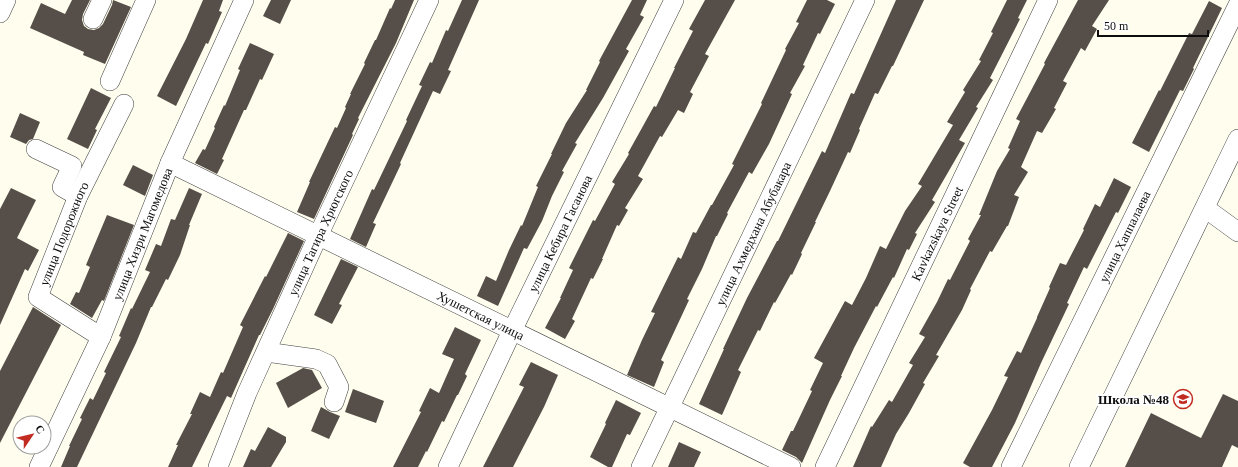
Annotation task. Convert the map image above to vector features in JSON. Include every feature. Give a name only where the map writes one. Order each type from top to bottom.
[{"type":"street","points":[[0,13],[6,0]]},
{"type":"street","points":[[93,19],[102,0]]},
{"type":"street","points":[[110,81],[146,0]]},
{"type":"street","name":"улица Хизри Магомедова","points":[[39,467],[101,337],[170,163],[244,0]]},
{"type":"street","name":"улица Тагира Хрюгского","points":[[218,467],[247,392],[318,236],[429,0]]},
{"type":"street","name":"улица Кебира Гасанова","points":[[448,467],[512,331],[674,0]]},
{"type":"street","name":"улица Ахмедхана Абубакара","points":[[641,467],[866,0]]},
{"type":"street","name":"Kavkazskaya Street","points":[[825,467],[1048,0]]},
{"type":"street","name":"улица Хаппалаева","points":[[1011,467],[1238,5]]},
{"type":"street","name":"улица Подорожного","points":[[101,337],[38,297],[78,196],[124,104]]},
{"type":"street","points":[[1079,467],[1238,139]]},
{"type":"street","points":[[36,149],[72,166],[62,187],[78,196]]},
{"type":"street","name":"Хушетская улица","points":[[170,163],[791,467]]},
{"type":"street","points":[[1205,208],[1238,232]]},
{"type":"street","points":[[266,352],[316,359],[327,364],[339,387],[334,402]]},
{"type":"building","points":[[72,0],[90,0],[83,14],[82,20],[84,26],[88,29],[94,30],[103,24],[113,0],[131,7],[105,64],[83,55],[84,52],[30,28],[41,3],[65,14]]},
{"type":"building","points":[[203,0],[223,0],[219,11],[222,12],[208,44],[206,43],[176,106],[157,96],[186,39]]},
{"type":"building","points":[[271,0],[291,0],[280,24],[263,16]]},
{"type":"building","points":[[395,0],[414,0],[396,43],[358,118],[359,119],[352,134],[353,135],[314,219],[297,212],[309,182],[335,127],[337,128],[346,108],[345,107],[350,94],[365,64],[364,63]]},
{"type":"building","points":[[462,0],[479,0],[448,70],[451,71],[440,94],[433,91],[373,223],[376,224],[366,247],[350,239],[372,189],[374,190],[407,121],[406,120],[422,86],[419,85],[430,62],[432,63],[446,30],[448,31]]},
{"type":"building","points":[[632,0],[647,0],[640,15],[644,17],[626,49],[629,51],[603,98],[575,143],[577,144],[562,171],[564,172],[542,221],[527,249],[524,248],[498,306],[477,296],[486,276],[496,281],[509,250],[521,225],[522,226],[538,187],[536,186],[566,123],[587,90],[600,62],[599,61]]},
{"type":"building","points":[[705,0],[735,0],[705,54],[709,56],[690,92],[693,94],[684,113],[678,110],[662,137],[660,136],[638,176],[643,179],[625,208],[628,210],[619,226],[617,225],[603,259],[593,279],[591,278],[572,319],[575,321],[565,339],[545,328],[561,298],[573,270],[569,268],[593,220],[595,221],[615,184],[612,182],[629,154],[628,153],[654,106],[656,107],[693,31],[689,29]]},
{"type":"building","points":[[807,0],[827,0],[835,4],[820,34],[818,33],[803,65],[805,66],[790,93],[792,94],[769,144],[752,174],[749,172],[716,236],[687,299],[689,300],[661,360],[664,362],[654,387],[627,375],[655,313],[651,312],[678,257],[681,259],[693,232],[696,233],[734,165],[732,164],[762,104],[761,103],[786,50],[785,49],[799,23],[796,22]]},
{"type":"building","points":[[896,0],[924,0],[893,66],[878,94],[875,93],[850,153],[848,152],[792,275],[791,274],[775,303],[774,302],[760,331],[758,330],[738,370],[741,372],[722,415],[699,404],[747,298],[778,241],[822,151],[825,153],[851,93],[854,94]]},
{"type":"building","points":[[1007,0],[1027,0],[1018,18],[1020,19],[990,78],[993,80],[976,107],[978,108],[959,140],[965,143],[932,200],[935,202],[915,233],[917,234],[909,250],[907,249],[894,278],[893,277],[877,307],[876,306],[854,348],[802,463],[796,457],[782,450],[812,391],[810,390],[823,363],[814,358],[845,301],[852,305],[880,246],[886,249],[905,211],[922,186],[918,184],[953,125],[947,122],[965,92],[963,90],[981,61],[979,60],[993,33],[991,32]]},
{"type":"building","points":[[1078,0],[1109,0],[1092,26],[1097,29],[1085,51],[1081,48],[1063,81],[1067,83],[1054,108],[1056,109],[1042,133],[1037,131],[1021,167],[1028,172],[1014,195],[1019,197],[1008,226],[992,252],[990,251],[970,289],[971,290],[962,310],[936,355],[939,356],[923,383],[925,384],[896,434],[881,467],[853,467],[871,426],[872,427],[889,400],[892,402],[913,365],[909,363],[925,337],[919,334],[948,279],[950,280],[970,241],[968,239],[981,215],[979,215],[997,171],[1010,149],[1008,148],[1020,121],[1016,119]]},
{"type":"building","points":[[1209,1],[1222,8],[1183,91],[1180,90],[1149,152],[1132,143],[1189,33],[1192,34]]},
{"type":"building","points":[[250,43],[274,54],[262,80],[260,79],[246,110],[244,110],[222,159],[224,160],[217,174],[195,163],[203,149],[205,150],[224,105],[225,106],[240,70],[238,69]]},
{"type":"building","points":[[91,88],[111,98],[95,129],[97,130],[88,149],[67,139]]},
{"type":"building","points":[[20,113],[40,122],[33,139],[29,140],[26,144],[10,137]]},
{"type":"building","points":[[133,165],[153,175],[145,196],[123,185]]},
{"type":"building","points":[[1114,178],[1131,187],[1118,213],[1116,212],[1087,269],[1084,267],[1067,303],[1069,304],[1015,423],[992,467],[970,467],[963,463],[1008,377],[1004,376],[1017,351],[1021,353],[1060,263],[1066,265],[1084,230],[1083,229],[1095,204],[1100,207]]},
{"type":"building","points":[[11,188],[36,200],[17,238],[39,250],[28,271],[25,269],[0,325],[0,209]]},
{"type":"building","points":[[189,188],[202,194],[189,225],[180,255],[168,280],[166,279],[151,307],[136,343],[77,467],[61,467],[82,419],[80,418],[90,398],[93,400],[106,373],[104,372],[121,337],[119,336],[131,308],[132,309],[150,272],[145,270],[156,244],[161,246],[171,219],[175,220]]},
{"type":"building","points":[[107,215],[134,225],[104,301],[102,300],[92,318],[70,304],[76,292],[79,293],[90,267],[86,265]]},
{"type":"building","points":[[288,233],[304,241],[231,398],[227,396],[192,467],[168,467],[178,445],[176,445],[192,414],[190,414],[200,392],[210,397],[221,372],[223,373],[243,327],[240,325]]},
{"type":"building","points":[[341,259],[358,267],[339,304],[342,305],[332,324],[314,315]]},
{"type":"building","points":[[33,307],[61,325],[14,415],[12,415],[12,420],[0,443],[0,371]]},
{"type":"building","points":[[455,327],[481,340],[465,374],[467,376],[444,422],[442,421],[418,467],[393,467],[421,412],[419,411],[430,388],[439,393],[454,359],[442,354]]},
{"type":"building","points":[[531,362],[558,375],[544,407],[513,467],[483,467],[524,387],[519,385]]},
{"type":"building","points":[[303,368],[312,370],[322,388],[288,408],[276,383]]},
{"type":"building","points":[[353,389],[384,401],[376,423],[345,412]]},
{"type":"building","points":[[1223,394],[1238,401],[1238,448],[1232,445],[1222,467],[1125,467],[1151,413],[1201,438]]},
{"type":"building","points":[[616,400],[641,413],[630,435],[627,434],[612,467],[608,467],[590,457]]},
{"type":"building","points":[[321,407],[340,416],[329,439],[311,431]]},
{"type":"building","points":[[268,427],[286,437],[286,442],[271,467],[243,467],[251,449],[255,451]]},
{"type":"building","points":[[679,442],[701,452],[694,467],[668,467]]},
{"type":"place","name":"Школа №48","points":[[1183,399]]}]
